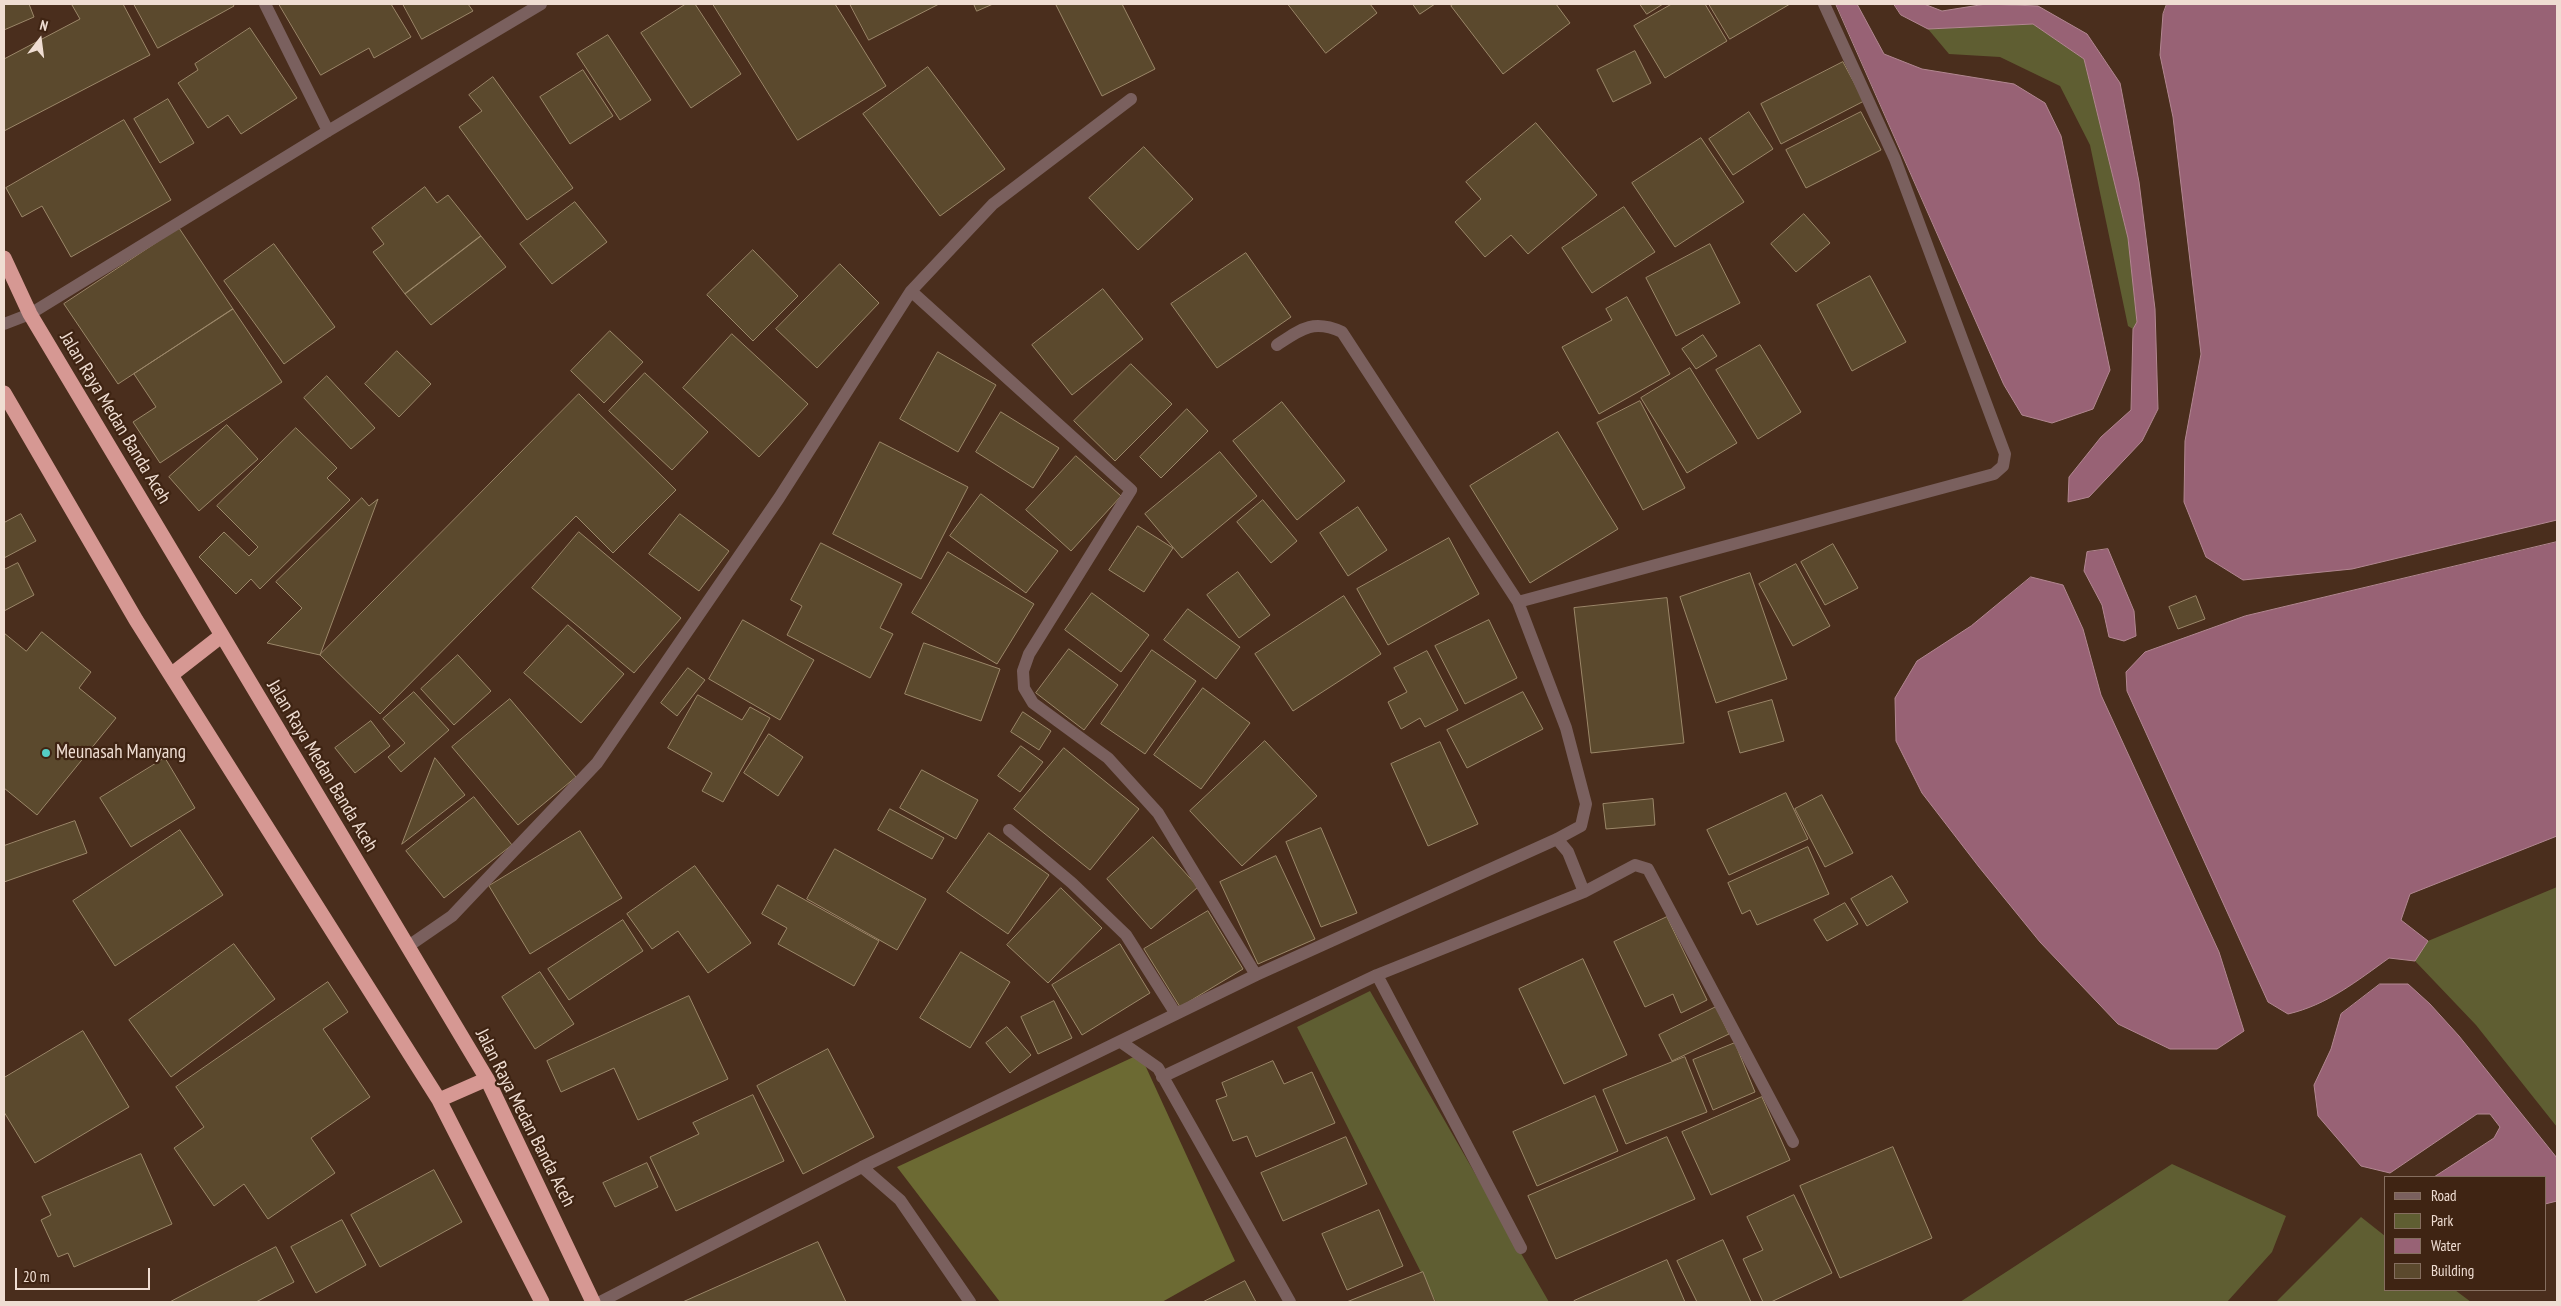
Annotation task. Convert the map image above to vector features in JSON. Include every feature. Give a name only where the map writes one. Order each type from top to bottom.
[{"type":"highway","name":"Jalan Raya Medan Banda Aceh","points":[[4,258],[30,314],[220,636],[487,1079],[593,1302]]},
{"type":"highway","points":[[4,393],[131,611],[439,1100],[542,1302]]},
{"type":"highway","points":[[171,675],[220,636]]},
{"type":"highway","points":[[439,1100],[487,1079]]},
{"type":"street","points":[[265,4],[328,130]]},
{"type":"street","points":[[4,324],[30,314],[328,130],[541,4]]},
{"type":"street","points":[[1518,602],[1994,474],[2003,466],[2005,454],[1895,159],[1824,4]]},
{"type":"street","points":[[407,947],[452,916],[597,763],[779,498],[911,291],[993,204],[1131,99]]},
{"type":"street","points":[[911,291],[1131,490],[1028,654],[1023,672],[1024,688],[1033,703],[1108,758],[1158,813],[1256,975]]},
{"type":"street","points":[[600,1302],[862,1167],[1256,975],[1557,839],[1581,826],[1586,804],[1566,728],[1518,602],[1342,332],[1325,324],[1301,329],[1277,346]]},
{"type":"street","points":[[1010,830],[1072,883],[1126,935],[1176,1014]]},
{"type":"street","points":[[1557,839],[1568,852],[1583,889]]},
{"type":"street","points":[[1160,1072],[1376,975],[1583,889],[1635,865],[1648,869],[1793,1142]]},
{"type":"street","points":[[1376,975],[1521,1248]]},
{"type":"street","points":[[1121,1042],[1140,1054],[1160,1072],[1290,1302]]},
{"type":"street","points":[[862,1167],[883,1183],[900,1200],[970,1302]]},
{"type":"green space","points":[[2033,24],[2084,59],[2128,238],[2137,322],[2133,329],[2128,326],[2090,145],[2060,86],[2000,57],[1949,54],[1928,29]]},
{"type":"green space","points":[[2557,887],[2557,1127],[2476,1025],[2415,961],[2428,941]]},
{"type":"green space","points":[[1370,991],[1549,1302],[1436,1302],[1297,1027]]},
{"type":"green space","points":[[2172,1164],[2286,1216],[2272,1252],[2227,1302],[1960,1302]]},
{"type":"green space","points":[[2361,1217],[2384,1235],[2384,1291],[2456,1291],[2471,1302],[2276,1302]]},
{"type":"shaded area","points":[[1140,1054],[1235,1261],[1162,1302],[1000,1302],[897,1167]]},
{"type":"water","points":[[1836,4],[1857,4],[1884,54],[1922,69],[2014,84],[2045,103],[2061,136],[2110,370],[2093,409],[2052,423],[2022,415],[2004,385]]},
{"type":"water","points":[[1894,4],[1924,4],[1942,11],[1986,4],[2038,6],[2087,34],[2120,83],[2139,182],[2155,309],[2158,409],[2142,441],[2089,497],[2068,502],[2069,477],[2101,437],[2131,410],[2133,329],[2137,322],[2128,238],[2084,59],[2033,24],[1928,29],[1901,15]]},
{"type":"water","points":[[2167,4],[2557,4],[2557,520],[2352,569],[2243,580],[2206,557],[2184,502],[2185,441],[2201,354],[2173,117],[2160,55],[2163,14]]},
{"type":"water","points":[[2557,542],[2557,836],[2410,894],[2401,920],[2428,941],[2415,961],[2389,958],[2329,998],[2316,1005],[2288,1014],[2268,1002],[2127,691],[2126,672],[2145,652],[2245,616]]},
{"type":"water","points":[[2108,549],[2134,611],[2136,636],[2124,641],[2109,637],[2102,605],[2084,571],[2087,552]]},
{"type":"water","points":[[2031,577],[2063,585],[2083,629],[2101,695],[2219,952],[2244,1031],[2217,1049],[2170,1049],[2118,1024],[2040,942],[1979,867],[1922,793],[1896,741],[1895,698],[1917,661],[1971,626]]},
{"type":"water","points":[[2380,984],[2408,984],[2430,1004],[2459,1036],[2557,1158],[2557,1201],[2546,1204],[2546,1176],[2436,1176],[2494,1138],[2500,1127],[2490,1114],[2477,1114],[2390,1173],[2361,1166],[2318,1116],[2314,1085],[2331,1049],[2341,1014]]},
{"type":"building","points":[[4,4],[29,4],[34,17],[4,30]]},
{"type":"building","points":[[123,4],[150,55],[4,131],[4,59],[80,19],[72,5]]},
{"type":"building","points":[[134,4],[233,4],[234,6],[158,48]]},
{"type":"building","points":[[279,4],[391,4],[411,37],[374,58],[369,48],[321,75]]},
{"type":"building","points":[[403,4],[468,4],[473,11],[422,39]]},
{"type":"building","points":[[686,4],[695,4],[741,74],[691,108],[641,33]]},
{"type":"building","points":[[713,4],[835,4],[886,86],[798,140]]},
{"type":"building","points":[[850,4],[939,4],[869,40]]},
{"type":"building","points":[[974,4],[993,4],[977,11]]},
{"type":"building","points":[[1122,4],[1155,69],[1102,96],[1056,5]]},
{"type":"building","points":[[1288,4],[1370,4],[1377,13],[1326,53]]},
{"type":"building","points":[[1413,4],[1435,4],[1420,14]]},
{"type":"building","points":[[1454,4],[1556,4],[1570,23],[1503,74],[1451,6]]},
{"type":"building","points":[[1640,4],[1663,4],[1647,14]]},
{"type":"building","points":[[1672,4],[1705,4],[1727,41],[1665,78],[1634,26]]},
{"type":"building","points":[[1709,4],[1790,4],[1730,39]]},
{"type":"building","points":[[250,28],[297,98],[241,134],[228,115],[208,128],[178,83],[198,70],[195,64]]},
{"type":"building","points":[[608,35],[651,100],[620,120],[577,54]]},
{"type":"building","points":[[1635,51],[1651,83],[1613,102],[1597,70]]},
{"type":"building","points":[[1843,62],[1864,101],[1781,144],[1761,104]]},
{"type":"building","points":[[928,67],[1005,169],[940,216],[863,114]]},
{"type":"building","points":[[583,70],[613,116],[570,144],[540,97]]},
{"type":"building","points":[[493,77],[573,188],[527,220],[459,127],[482,111],[469,95]]},
{"type":"building","points":[[168,99],[194,143],[160,163],[134,119]]},
{"type":"building","points":[[1749,112],[1773,149],[1733,175],[1709,139]]},
{"type":"building","points":[[1861,112],[1881,150],[1806,188],[1786,150]]},
{"type":"building","points":[[124,120],[171,200],[71,257],[42,206],[22,217],[6,188]]},
{"type":"building","points":[[1536,123],[1597,195],[1528,254],[1511,235],[1485,257],[1455,222],[1481,199],[1466,182]]},
{"type":"building","points":[[1701,138],[1744,202],[1675,247],[1632,183]]},
{"type":"building","points":[[1144,147],[1193,199],[1138,250],[1089,198]]},
{"type":"building","points":[[425,187],[437,203],[448,195],[481,236],[405,294],[373,252],[384,244],[372,228]]},
{"type":"building","points":[[575,202],[607,242],[552,284],[520,244]]},
{"type":"building","points":[[1624,207],[1655,252],[1592,293],[1562,248]]},
{"type":"building","points":[[1804,214],[1830,243],[1796,272],[1771,244]]},
{"type":"building","points":[[179,228],[233,309],[118,384],[64,304]]},
{"type":"building","points":[[481,236],[506,267],[431,325],[405,294]]},
{"type":"building","points":[[274,244],[335,327],[284,364],[224,281]]},
{"type":"building","points":[[1710,244],[1740,303],[1676,336],[1646,278]]},
{"type":"building","points":[[753,250],[798,296],[753,341],[707,295]]},
{"type":"building","points":[[1246,253],[1291,317],[1217,368],[1171,304]]},
{"type":"building","points":[[840,264],[879,303],[817,368],[776,329]]},
{"type":"building","points":[[1870,276],[1906,342],[1852,371],[1817,305]]},
{"type":"building","points":[[1103,289],[1143,339],[1072,395],[1032,345]]},
{"type":"building","points":[[1627,297],[1670,374],[1599,414],[1562,347],[1612,320],[1606,309]]},
{"type":"building","points":[[233,309],[282,382],[160,463],[133,422],[156,407],[134,374]]},
{"type":"building","points":[[610,331],[643,362],[604,403],[571,371]]},
{"type":"building","points":[[732,334],[808,404],[759,457],[683,388]]},
{"type":"building","points":[[1703,335],[1717,356],[1696,369],[1682,349]]},
{"type":"building","points":[[1760,345],[1801,412],[1758,439],[1716,370]]},
{"type":"building","points":[[397,351],[431,384],[399,417],[365,384]]},
{"type":"building","points":[[938,352],[996,385],[958,452],[900,419]]},
{"type":"building","points":[[1131,364],[1172,404],[1115,461],[1074,421]]},
{"type":"building","points":[[1690,368],[1737,443],[1687,473],[1641,398]]},
{"type":"building","points":[[645,373],[708,432],[672,470],[609,411]]},
{"type":"building","points":[[327,376],[375,428],[351,449],[304,398]]},
{"type":"building","points":[[579,394],[676,490],[613,553],[576,516],[380,714],[320,655]]},
{"type":"building","points":[[1640,401],[1685,488],[1643,510],[1597,423]]},
{"type":"building","points":[[1282,402],[1345,481],[1297,520],[1233,441]]},
{"type":"building","points":[[1187,409],[1208,431],[1161,478],[1140,457]]},
{"type":"building","points":[[1001,412],[1059,448],[1033,488],[976,452]]},
{"type":"building","points":[[227,425],[258,459],[199,511],[169,477]]},
{"type":"building","points":[[296,428],[337,468],[327,478],[350,500],[260,589],[251,579],[236,594],[199,557],[224,532],[249,556],[258,547],[217,506]]},
{"type":"building","points":[[1558,432],[1618,529],[1530,583],[1470,486]]},
{"type":"building","points":[[880,442],[968,487],[921,579],[833,534]]},
{"type":"building","points":[[1220,452],[1257,496],[1182,558],[1145,514]]},
{"type":"building","points":[[1076,456],[1121,496],[1071,551],[1026,510]]},
{"type":"building","points":[[981,494],[1058,551],[1026,593],[950,536]]},
{"type":"building","points":[[362,498],[369,506],[378,499],[320,655],[267,643],[302,608],[276,582]]},
{"type":"building","points":[[1263,500],[1297,541],[1271,563],[1237,522]]},
{"type":"building","points":[[1358,507],[1387,550],[1348,576],[1320,533]]},
{"type":"building","points":[[21,514],[36,541],[4,558],[4,523]]},
{"type":"building","points":[[680,514],[729,551],[699,591],[649,554]]},
{"type":"building","points":[[1138,526],[1173,548],[1144,592],[1109,570]]},
{"type":"building","points":[[579,532],[681,618],[634,673],[532,588]]},
{"type":"building","points":[[1449,538],[1479,594],[1388,645],[1357,589]]},
{"type":"building","points":[[821,543],[902,584],[880,628],[893,634],[870,678],[787,635],[802,606],[791,600]]},
{"type":"building","points":[[1833,544],[1858,588],[1825,605],[1801,562]]},
{"type":"building","points":[[948,552],[1034,604],[997,664],[912,613]]},
{"type":"building","points":[[18,563],[34,595],[4,611],[4,570]]},
{"type":"building","points":[[1796,564],[1830,626],[1793,646],[1759,584]]},
{"type":"building","points":[[1238,572],[1270,615],[1239,638],[1207,595]]},
{"type":"building","points":[[1750,573],[1787,679],[1716,703],[1680,597]]},
{"type":"building","points":[[1092,593],[1149,635],[1121,672],[1065,630]]},
{"type":"building","points":[[1344,596],[1381,654],[1293,711],[1255,654]]},
{"type":"building","points":[[2196,596],[2205,619],[2178,629],[2169,607]]},
{"type":"building","points":[[1667,598],[1684,743],[1591,753],[1574,608]]},
{"type":"building","points":[[1188,609],[1240,647],[1216,679],[1164,640]]},
{"type":"building","points":[[743,620],[814,660],[780,720],[709,679]]},
{"type":"building","points":[[1489,620],[1517,678],[1465,704],[1435,646]]},
{"type":"building","points":[[568,625],[624,674],[581,723],[524,673]]},
{"type":"building","name":"Meunasah Manyang","points":[[42,632],[91,672],[79,688],[116,718],[37,815],[4,788],[4,633],[26,651]]},
{"type":"building","points":[[924,643],[1000,669],[981,721],[905,694]]},
{"type":"building","points":[[1069,649],[1118,685],[1084,730],[1036,693]]},
{"type":"building","points":[[1152,650],[1196,681],[1145,754],[1101,724]]},
{"type":"building","points":[[1427,651],[1458,710],[1425,727],[1420,718],[1401,729],[1388,702],[1407,692],[1394,668]]},
{"type":"building","points":[[458,655],[491,691],[454,725],[421,689]]},
{"type":"building","points":[[688,668],[705,680],[677,716],[661,703]]},
{"type":"building","points":[[1203,688],[1250,723],[1201,789],[1154,755]]},
{"type":"building","points":[[414,692],[449,730],[401,772],[388,757],[405,743],[383,719]]},
{"type":"building","points":[[1523,692],[1543,729],[1467,768],[1447,730]]},
{"type":"building","points":[[698,695],[742,720],[750,707],[770,718],[723,802],[702,791],[712,773],[668,748]]},
{"type":"building","points":[[510,699],[576,777],[518,825],[452,747]]},
{"type":"building","points":[[1772,700],[1784,741],[1740,753],[1728,712]]},
{"type":"building","points":[[1023,712],[1051,731],[1039,750],[1011,732]]},
{"type":"building","points":[[371,721],[390,746],[355,773],[335,748]]},
{"type":"building","points":[[769,734],[803,757],[778,796],[744,773]]},
{"type":"building","points":[[1265,741],[1317,796],[1242,866],[1190,811]]},
{"type":"building","points":[[1440,742],[1478,824],[1428,846],[1391,764]]},
{"type":"building","points":[[1021,746],[1043,762],[1020,792],[998,776]]},
{"type":"building","points":[[1064,748],[1139,809],[1090,870],[1014,809]]},
{"type":"building","points":[[165,758],[195,808],[131,847],[100,798]]},
{"type":"building","points":[[435,758],[465,795],[402,844]]},
{"type":"building","points":[[922,770],[978,800],[956,839],[900,808]]},
{"type":"building","points":[[1786,793],[1808,839],[1729,875],[1707,830]]},
{"type":"building","points":[[1822,795],[1853,853],[1825,867],[1795,809]]},
{"type":"building","points":[[474,797],[512,845],[444,898],[406,851]]},
{"type":"building","points":[[1653,799],[1655,825],[1606,829],[1603,804]]},
{"type":"building","points":[[890,809],[944,838],[932,859],[878,830]]},
{"type":"building","points":[[75,821],[87,853],[4,882],[4,846]]},
{"type":"building","points":[[1321,828],[1357,913],[1321,927],[1286,842]]},
{"type":"building","points":[[180,830],[223,895],[115,966],[73,901]]},
{"type":"building","points":[[580,831],[622,898],[530,954],[489,886]]},
{"type":"building","points":[[989,833],[1049,875],[1008,934],[947,892]]},
{"type":"building","points":[[1153,837],[1198,887],[1151,929],[1107,879]]},
{"type":"building","points":[[1808,847],[1829,894],[1757,925],[1750,910],[1742,914],[1728,883]]},
{"type":"building","points":[[835,849],[926,899],[897,950],[807,899]]},
{"type":"building","points":[[1276,856],[1315,939],[1258,964],[1220,882]]},
{"type":"building","points":[[695,866],[751,943],[708,973],[678,931],[652,949],[627,914]]},
{"type":"building","points":[[1892,876],[1908,902],[1867,926],[1851,899]]},
{"type":"building","points":[[778,885],[879,941],[854,986],[778,944],[787,928],[762,914]]},
{"type":"building","points":[[1061,888],[1102,928],[1048,983],[1007,945]]},
{"type":"building","points":[[1845,903],[1858,924],[1827,941],[1814,920]]},
{"type":"building","points":[[1208,911],[1243,969],[1180,1007],[1144,949]]},
{"type":"building","points":[[1667,917],[1707,1000],[1681,1013],[1673,994],[1645,1007],[1614,942]]},
{"type":"building","points":[[623,920],[643,951],[569,1000],[548,969]]},
{"type":"building","points":[[234,944],[275,999],[171,1077],[129,1020]]},
{"type":"building","points":[[1120,944],[1150,993],[1082,1035],[1052,985]]},
{"type":"building","points":[[961,952],[1010,982],[970,1048],[920,1018]]},
{"type":"building","points":[[1583,959],[1627,1055],[1564,1084],[1519,989]]},
{"type":"building","points":[[540,972],[574,1024],[535,1049],[502,997]]},
{"type":"building","points":[[328,982],[348,1012],[323,1029],[370,1097],[311,1138],[335,1173],[268,1219],[244,1184],[214,1206],[174,1148],[204,1127],[176,1087]]},
{"type":"building","points":[[689,996],[728,1079],[638,1120],[614,1068],[561,1092],[547,1061]]},
{"type":"building","points":[[1054,1001],[1072,1038],[1038,1054],[1021,1017]]},
{"type":"building","points":[[1716,1007],[1729,1034],[1672,1061],[1659,1035]]},
{"type":"building","points":[[1007,1027],[1031,1055],[1010,1073],[986,1043]]},
{"type":"building","points":[[83,1031],[129,1107],[35,1163],[4,1112],[4,1078]]},
{"type":"building","points":[[1735,1043],[1755,1092],[1713,1110],[1693,1060]]},
{"type":"building","points":[[828,1049],[874,1137],[803,1174],[757,1086]]},
{"type":"building","points":[[1685,1057],[1707,1112],[1626,1144],[1603,1090]]},
{"type":"building","points":[[1273,1061],[1284,1084],[1312,1072],[1335,1123],[1256,1157],[1247,1136],[1233,1141],[1216,1100],[1227,1096],[1222,1083]]},
{"type":"building","points":[[753,1095],[784,1161],[676,1211],[650,1157],[699,1134],[693,1123]]},
{"type":"building","points":[[1595,1096],[1618,1151],[1537,1186],[1513,1132]]},
{"type":"building","points":[[1762,1097],[1790,1160],[1711,1195],[1682,1132]]},
{"type":"building","points":[[1346,1137],[1367,1184],[1283,1221],[1261,1173]]},
{"type":"building","points":[[1667,1137],[1695,1199],[1556,1259],[1528,1196]]},
{"type":"building","points":[[1893,1147],[1932,1238],[1840,1278],[1800,1186]]},
{"type":"building","points":[[141,1154],[172,1224],[74,1267],[68,1253],[58,1257],[41,1220],[51,1215],[42,1197]]},
{"type":"building","points":[[647,1163],[658,1187],[615,1207],[603,1183]]},
{"type":"building","points":[[434,1170],[462,1222],[380,1267],[351,1215]]},
{"type":"building","points":[[1794,1195],[1832,1273],[1771,1302],[1763,1302],[1743,1259],[1763,1250],[1747,1217]]},
{"type":"building","points":[[1379,1210],[1403,1266],[1347,1290],[1322,1234]]},
{"type":"building","points":[[342,1220],[366,1265],[316,1293],[291,1247]]},
{"type":"building","points":[[1723,1240],[1751,1302],[1697,1302],[1677,1261]]},
{"type":"building","points":[[818,1242],[846,1302],[683,1302]]},
{"type":"building","points":[[276,1247],[294,1282],[256,1302],[170,1302]]},
{"type":"building","points":[[1667,1260],[1685,1302],[1574,1302],[1574,1301]]},
{"type":"building","points":[[1423,1272],[1435,1302],[1347,1302]]},
{"type":"building","points":[[1245,1281],[1256,1302],[1203,1302]]},
{"type":"place","name":"Meunasah Manyang","points":[[46,753]]}]
